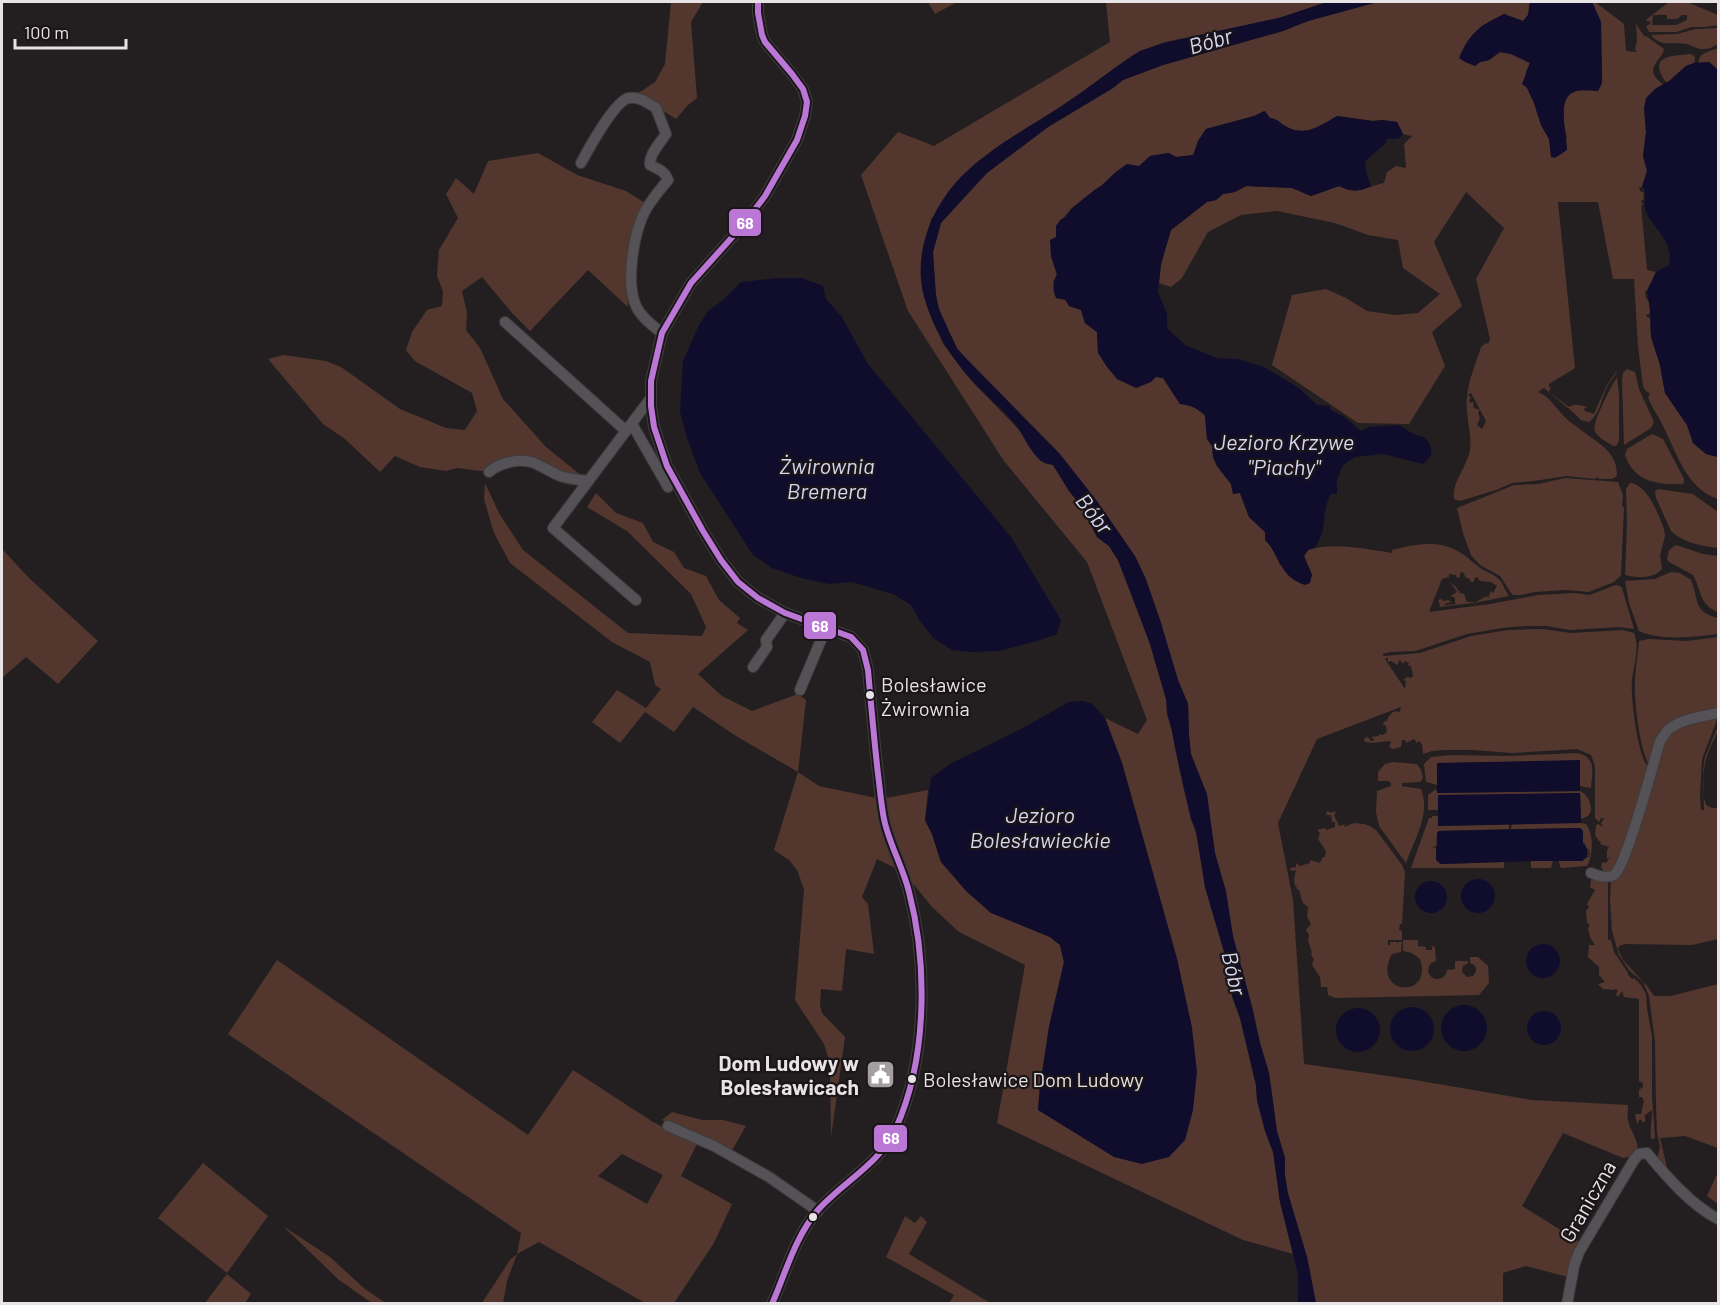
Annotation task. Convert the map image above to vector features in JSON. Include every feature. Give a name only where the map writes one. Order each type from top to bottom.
[{"type":"street","points":[[758,2],[759,22],[765,42],[806,95],[807,108],[803,125],[789,155],[765,196],[744,224],[692,283],[662,333],[653,368],[650,399],[655,433],[667,466],[708,540],[738,582],[758,598],[785,613],[851,637],[863,650],[884,821],[905,876],[918,933],[921,1013],[914,1068],[908,1094],[895,1130],[885,1147],[818,1211],[801,1235],[772,1304]]},
{"type":"street","points":[[581,163],[600,130],[622,101],[637,98],[656,108],[666,134],[649,160],[650,165],[662,171],[668,180],[648,205],[643,217],[633,248],[631,287],[636,306],[646,319],[662,333]]},
{"type":"street","points":[[505,322],[629,428],[668,487]]},
{"type":"street","points":[[636,600],[553,528],[650,399]]},
{"type":"street","points":[[489,472],[504,464],[532,462],[561,476],[577,481],[588,481]]},
{"type":"street","points":[[753,667],[767,647],[766,640],[785,613]]},
{"type":"street","points":[[800,690],[826,628]]},
{"type":"street","points":[[1592,873],[1602,877],[1610,876],[1620,867],[1628,849],[1660,741],[1670,729],[1689,720],[1719,713]]},
{"type":"street","points":[[668,1126],[714,1146],[769,1177],[818,1211]]},
{"type":"street","name":"Graniczna","points":[[1567,1304],[1579,1252],[1639,1154],[1647,1153],[1696,1204],[1719,1219]]},
{"type":"shaded area","points":[[671,2],[703,2],[691,22],[697,98],[676,119],[637,94],[655,82],[665,64]]},
{"type":"shaded area","points":[[928,2],[957,2],[935,14]]},
{"type":"shaded area","points":[[1106,2],[1327,2],[1276,19],[1165,42],[1140,51],[988,155],[931,219],[923,248],[929,309],[943,344],[972,381],[1053,465],[1082,507],[1097,537],[1109,546],[1118,560],[1137,608],[1166,699],[1182,782],[1199,843],[1205,887],[1225,955],[1232,996],[1240,1018],[1256,1085],[1257,1099],[1273,1151],[1280,1202],[1293,1254],[1243,1240],[997,1123],[1025,965],[959,932],[897,869],[877,859],[862,897],[868,904],[874,954],[846,949],[842,991],[821,989],[822,1013],[845,1037],[831,1137],[830,1063],[824,1044],[795,1000],[804,889],[797,870],[789,860],[774,850],[798,772],[819,786],[881,799],[928,790],[925,820],[941,862],[1033,930],[1050,937],[1060,945],[1064,962],[1049,1027],[1038,1110],[1192,1028],[1177,959],[1122,763],[1105,718],[1138,734],[1147,720],[1087,562],[1004,461],[908,311],[861,175],[898,132],[934,146],[1110,42]]},
{"type":"shaded area","points":[[1377,2],[1530,2],[1528,15],[1523,21],[1504,14],[1480,27],[1475,66],[1500,52],[1511,54],[1530,63],[1526,71],[1527,87],[1541,125],[1549,139],[1551,156],[1567,138],[1564,106],[1569,95],[1579,91],[1598,91],[1602,83],[1601,22],[1592,2],[1624,24],[1626,51],[1637,52],[1635,49],[1636,24],[1644,36],[1664,49],[1653,69],[1657,79],[1663,84],[1655,89],[1644,108],[1646,132],[1643,156],[1647,171],[1642,187],[1639,187],[1644,199],[1641,201],[1643,205],[1641,206],[1647,270],[1656,272],[1645,291],[1650,313],[1646,315],[1650,318],[1651,337],[1660,365],[1665,393],[1687,425],[1693,443],[1706,454],[1718,457],[1718,499],[1707,494],[1689,477],[1651,404],[1648,397],[1650,394],[1643,386],[1634,279],[1613,279],[1598,202],[1558,202],[1575,368],[1549,384],[1551,387],[1549,392],[1569,407],[1575,405],[1587,407],[1585,411],[1594,414],[1606,387],[1617,370],[1607,387],[1598,411],[1589,422],[1581,420],[1544,388],[1538,392],[1546,397],[1569,421],[1607,450],[1616,467],[1617,476],[1612,479],[1566,476],[1512,483],[1460,501],[1454,499],[1455,486],[1470,450],[1467,404],[1469,385],[1481,347],[1488,344],[1490,339],[1476,279],[1504,228],[1466,192],[1434,242],[1462,306],[1432,332],[1445,366],[1409,424],[1358,423],[1272,365],[1292,295],[1326,289],[1367,311],[1395,315],[1418,313],[1440,294],[1403,268],[1398,240],[1368,235],[1335,223],[1277,211],[1241,215],[1208,232],[1182,278],[1171,287],[1159,283],[1161,264],[1171,230],[1207,202],[1216,200],[1223,194],[1235,192],[1246,186],[1292,188],[1311,196],[1339,186],[1345,189],[1362,190],[1384,183],[1387,172],[1396,166],[1406,168],[1404,144],[1412,136],[1403,134],[1397,122],[1337,116],[1319,127],[1300,131],[1270,118],[1264,111],[1254,116],[1206,129],[1198,141],[1194,155],[1176,157],[1168,153],[1150,156],[1139,167],[1127,164],[1072,208],[1056,226],[1056,237],[1051,256],[1057,275],[1053,282],[1069,306],[1081,310],[1085,323],[1097,332],[1098,353],[1163,378],[1180,404],[1194,407],[1205,416],[1207,439],[1212,446],[1217,466],[1231,484],[1233,493],[1240,493],[1249,517],[1265,532],[1265,540],[1270,544],[1280,565],[1312,575],[1304,556],[1308,550],[1339,546],[1392,553],[1392,550],[1410,546],[1436,544],[1461,553],[1495,576],[1500,580],[1509,596],[1474,603],[1487,596],[1488,598],[1497,586],[1491,582],[1480,581],[1477,577],[1471,582],[1463,572],[1457,578],[1456,575],[1449,574],[1449,577],[1442,579],[1429,612],[1538,595],[1574,593],[1590,595],[1615,585],[1622,588],[1634,629],[1619,627],[1570,630],[1547,626],[1502,628],[1467,634],[1415,651],[1382,654],[1384,656],[1420,653],[1471,636],[1508,630],[1542,629],[1571,633],[1623,630],[1634,633],[1637,650],[1632,680],[1634,711],[1641,751],[1648,767],[1622,855],[1610,873],[1602,873],[1601,868],[1602,862],[1606,863],[1610,857],[1607,859],[1609,847],[1600,844],[1601,841],[1595,835],[1596,825],[1603,826],[1601,824],[1604,818],[1601,818],[1599,822],[1595,818],[1595,766],[1591,755],[1577,749],[1512,753],[1445,750],[1423,754],[1422,744],[1419,741],[1417,743],[1414,739],[1406,743],[1402,740],[1401,747],[1393,749],[1389,747],[1390,741],[1372,743],[1365,742],[1364,738],[1367,736],[1372,742],[1374,739],[1371,737],[1387,732],[1384,721],[1386,722],[1393,712],[1400,712],[1401,707],[1317,739],[1278,823],[1293,900],[1304,1064],[1532,1100],[1628,1105],[1628,1120],[1637,1143],[1636,1152],[1623,1158],[1563,1133],[1522,1206],[1583,1244],[1572,1278],[1526,1266],[1503,1273],[1503,1303],[1316,1303],[1307,1257],[1287,1193],[1285,1158],[1277,1132],[1269,1073],[1233,936],[1197,771],[1191,754],[1188,704],[1145,577],[957,348],[938,309],[933,252],[941,223],[987,173],[1048,127],[1123,80],[1163,65],[1283,31],[1308,21]],"holes":[[[1471,393],[1486,421],[1482,429],[1477,425],[1480,410],[1474,408],[1474,402],[1470,403],[1469,400],[1471,398],[1468,395]],[[1388,657],[1388,662],[1391,661],[1397,665],[1400,660],[1403,664],[1405,661],[1409,663],[1408,666],[1411,666],[1413,676],[1403,680],[1406,681],[1405,689],[1385,659]]]},
{"type":"shaded area","points":[[1669,2],[1687,2],[1718,15],[1718,25],[1691,27],[1677,32],[1649,32],[1646,26],[1651,22],[1646,21],[1647,19]],"holes":[[[1653,15],[1667,15],[1667,19],[1677,19],[1682,15],[1687,15],[1687,20],[1676,25],[1652,25]]]},
{"type":"shaded area","points":[[1718,28],[1718,44],[1707,49],[1682,43],[1663,43],[1651,35],[1677,34],[1696,29]]},
{"type":"shaded area","points":[[1718,48],[1718,70],[1709,62],[1699,63],[1702,54]]},
{"type":"shaded area","points":[[1691,54],[1695,57],[1694,63],[1686,66],[1668,82],[1665,81],[1659,66],[1664,58]]},
{"type":"shaded area","points":[[538,153],[577,175],[626,191],[648,205],[627,288],[628,307],[588,270],[530,331],[482,277],[462,291],[467,313],[466,330],[480,348],[503,399],[546,447],[588,481],[532,462],[489,472],[457,468],[446,471],[420,467],[395,456],[380,472],[345,439],[323,424],[268,359],[284,355],[326,361],[341,367],[400,409],[446,428],[465,430],[477,411],[472,393],[415,361],[406,350],[412,332],[427,310],[442,306],[443,291],[437,276],[439,250],[458,218],[446,194],[456,178],[474,194],[488,161]]},
{"type":"shaded area","points":[[1627,369],[1635,372],[1639,389],[1654,422],[1651,428],[1624,445],[1622,380],[1623,373]]},
{"type":"shaded area","points":[[1617,377],[1619,441],[1614,446],[1598,435],[1595,427],[1603,404]]},
{"type":"shaded area","points":[[1652,434],[1663,439],[1684,479],[1683,484],[1665,484],[1648,480],[1634,471],[1629,464],[1625,455],[1627,449]]},
{"type":"shaded area","points":[[1565,478],[1618,482],[1623,495],[1622,506],[1624,507],[1621,575],[1614,582],[1589,592],[1566,590],[1513,595],[1500,576],[1480,565],[1471,555],[1457,508],[1514,485],[1538,484]]},
{"type":"shaded area","points":[[485,483],[499,513],[523,550],[628,633],[702,636],[706,627],[691,594],[627,531],[587,507],[596,493],[616,513],[643,523],[653,542],[674,552],[684,568],[706,576],[719,600],[740,618],[737,623],[748,630],[698,674],[722,696],[752,711],[798,694],[806,700],[798,772],[736,736],[693,707],[674,732],[645,712],[620,743],[592,722],[617,690],[646,708],[661,689],[655,685],[650,662],[612,642],[510,563],[494,533],[484,499]]},
{"type":"shaded area","points":[[1630,483],[1647,494],[1664,529],[1665,536],[1660,555],[1662,569],[1650,576],[1625,575],[1626,489]]},
{"type":"shaded area","points":[[1658,489],[1693,494],[1718,512],[1718,548],[1687,541],[1671,531],[1656,498],[1655,491]]},
{"type":"shaded area","points":[[1676,545],[1703,554],[1718,556],[1718,612],[1707,606],[1693,575],[1667,559],[1669,550]]},
{"type":"shaded area","points":[[2,549],[30,579],[98,641],[58,684],[26,657],[2,678]]},
{"type":"shaded area","points":[[1671,572],[1680,573],[1691,580],[1701,609],[1718,618],[1718,634],[1668,637],[1639,631],[1629,603],[1625,581],[1655,579]]},
{"type":"shaded area","points":[[1451,583],[1460,593],[1464,594],[1467,602],[1473,603],[1439,607],[1438,600],[1442,599],[1451,602],[1445,605],[1457,604],[1455,598],[1451,596],[1457,592]]},
{"type":"shaded area","points":[[1718,637],[1718,711],[1681,720],[1649,764],[1640,737],[1636,702],[1635,679],[1639,641],[1648,639],[1687,641]]},
{"type":"shaded area","points":[[1718,717],[1702,759],[1701,810],[1704,810],[1704,795],[1706,805],[1718,808],[1718,939],[1692,945],[1625,944],[1619,946],[1618,949],[1623,960],[1647,986],[1654,996],[1671,996],[1718,984],[1718,1148],[1685,1136],[1660,1138],[1667,1168],[1665,1169],[1657,1160],[1660,1147],[1657,1132],[1655,1041],[1649,996],[1643,982],[1629,970],[1619,955],[1612,931],[1611,880],[1662,745],[1675,730]]},
{"type":"shaded area","points":[[1718,726],[1708,754],[1703,776],[1705,757]]},
{"type":"shaded area","points":[[1578,753],[1591,762],[1591,788],[1580,786],[1579,761],[1437,763],[1437,785],[1426,782],[1424,764],[1431,757]]},
{"type":"shaded area","points":[[1393,762],[1417,764],[1423,778],[1420,782],[1402,783],[1402,786],[1421,789],[1424,798],[1423,817],[1406,863],[1379,826],[1376,812],[1377,791],[1391,786],[1388,781],[1378,781],[1378,772],[1385,764]]},
{"type":"shaded area","points":[[1436,789],[1438,793],[1580,791],[1588,799],[1591,811],[1588,816],[1581,819],[1580,793],[1438,796],[1438,810],[1428,810],[1428,795]]},
{"type":"shaded area","points":[[1327,811],[1336,812],[1334,815],[1339,826],[1364,824],[1376,830],[1405,872],[1402,924],[1399,930],[1402,931],[1402,940],[1388,940],[1388,945],[1390,942],[1397,942],[1397,945],[1398,942],[1402,942],[1401,952],[1392,954],[1387,968],[1389,978],[1395,984],[1403,987],[1411,986],[1418,981],[1422,972],[1420,959],[1412,953],[1403,951],[1403,940],[1418,940],[1418,946],[1426,947],[1426,950],[1432,950],[1432,946],[1435,947],[1436,961],[1431,963],[1428,970],[1435,979],[1443,977],[1447,970],[1455,969],[1455,961],[1468,961],[1463,966],[1462,972],[1467,977],[1473,976],[1476,968],[1470,963],[1470,957],[1478,957],[1488,966],[1489,983],[1479,995],[1335,998],[1328,995],[1327,987],[1321,987],[1320,977],[1312,965],[1314,959],[1311,955],[1309,935],[1306,930],[1311,924],[1307,917],[1308,907],[1303,903],[1299,890],[1295,886],[1296,870],[1291,871],[1290,868],[1296,867],[1296,863],[1300,866],[1310,863],[1310,860],[1320,863],[1325,857],[1326,851],[1318,839],[1320,833],[1317,830],[1335,827],[1331,815],[1326,815]]},
{"type":"shaded area","points":[[1438,816],[1438,826],[1509,824],[1509,829],[1439,831],[1437,846],[1432,847],[1436,848],[1436,860],[1440,864],[1504,862],[1504,868],[1411,868],[1429,818]]},
{"type":"shaded area","points":[[1553,818],[1586,824],[1589,828],[1592,845],[1591,857],[1587,866],[1561,868],[1558,860],[1582,861],[1590,857],[1587,853],[1590,852],[1587,851],[1590,850],[1583,843],[1583,831],[1580,828],[1511,829],[1512,824]]},
{"type":"shaded area","points":[[1553,860],[1551,868],[1531,868],[1531,861]]},
{"type":"shaded area","points":[[1591,880],[1608,880],[1608,940],[1611,940],[1614,952],[1628,975],[1641,985],[1646,994],[1652,1036],[1655,1138],[1651,1139],[1652,1110],[1645,1115],[1645,1122],[1640,1119],[1637,1124],[1635,1114],[1641,1114],[1644,1101],[1642,1097],[1639,1097],[1639,1090],[1643,1087],[1643,1083],[1639,1081],[1639,999],[1624,997],[1622,991],[1618,997],[1616,994],[1618,990],[1603,989],[1598,984],[1605,982],[1599,975],[1599,967],[1588,957],[1589,945],[1595,945],[1588,929],[1590,925],[1587,923],[1586,911],[1589,907],[1587,904],[1595,890],[1590,887]]},
{"type":"shaded area","points":[[277,960],[528,1135],[573,1070],[653,1122],[697,1144],[681,1176],[732,1204],[714,1243],[674,1303],[645,1303],[539,1242],[517,1254],[521,1233],[228,1034]],"holes":[[[622,1154],[663,1175],[647,1204],[598,1176]]]},
{"type":"shaded area","points":[[672,1112],[702,1120],[723,1120],[746,1126],[731,1152],[662,1120]]},
{"type":"shaded area","points":[[203,1163],[268,1216],[227,1273],[158,1218]]},
{"type":"shaded area","points":[[1718,1172],[1718,1204],[1707,1196]]},
{"type":"shaded area","points":[[905,1216],[915,1223],[921,1216],[927,1222],[909,1254],[990,1303],[949,1303],[954,1295],[886,1257]]},
{"type":"shaded area","points":[[283,1226],[330,1257],[365,1289],[386,1303],[372,1303],[339,1280]]},
{"type":"shaded area","points":[[517,1254],[507,1281],[503,1303],[482,1303],[510,1260]]},
{"type":"shaded area","points":[[227,1274],[251,1294],[245,1303],[205,1303]]},
{"type":"water","name":"Bóbr","points":[[1327,2],[1378,2],[1163,65],[1123,80],[1048,127],[987,173],[941,223],[933,252],[939,309],[957,349],[1060,454],[1097,501],[1135,556],[1160,620],[1178,680],[1188,704],[1191,754],[1207,794],[1215,853],[1226,891],[1233,936],[1269,1073],[1277,1131],[1285,1158],[1288,1193],[1307,1257],[1316,1303],[1298,1304],[1298,1274],[1280,1202],[1273,1152],[1257,1101],[1256,1085],[1240,1018],[1232,996],[1225,955],[1205,887],[1196,832],[1167,714],[1166,699],[1150,644],[1118,560],[1109,546],[1097,537],[1082,507],[1053,465],[1044,463],[1037,457],[1015,424],[973,382],[957,363],[944,342],[932,320],[924,297],[921,263],[923,246],[935,214],[943,199],[965,173],[999,145],[1062,106],[1132,56],[1164,43],[1282,17]]},
{"type":"water","points":[[1530,2],[1592,2],[1601,22],[1602,83],[1598,91],[1574,92],[1565,102],[1567,150],[1555,158],[1551,157],[1549,139],[1541,125],[1527,88],[1522,84],[1530,63],[1511,54],[1500,52],[1475,66],[1459,58],[1467,42],[1488,22],[1504,14],[1523,21],[1528,15]]},
{"type":"water","points":[[1709,62],[1718,70],[1718,457],[1706,454],[1693,443],[1687,425],[1665,393],[1660,365],[1651,337],[1647,291],[1656,272],[1669,265],[1670,257],[1667,244],[1646,212],[1645,190],[1642,187],[1647,171],[1643,156],[1646,98],[1686,66]]},
{"type":"water","name":"Jezioro Krzywe \"Piachy\"","points":[[1265,111],[1270,118],[1300,131],[1313,129],[1337,116],[1397,122],[1403,134],[1398,139],[1387,139],[1385,144],[1365,161],[1371,186],[1367,188],[1355,190],[1339,186],[1311,196],[1292,188],[1246,186],[1207,202],[1171,230],[1161,264],[1158,292],[1167,314],[1167,328],[1185,345],[1217,358],[1238,359],[1264,367],[1299,388],[1317,405],[1329,406],[1331,410],[1343,416],[1361,431],[1370,427],[1399,425],[1424,437],[1431,448],[1431,455],[1423,464],[1383,454],[1355,457],[1343,465],[1337,480],[1337,494],[1331,494],[1327,503],[1321,536],[1315,548],[1308,550],[1304,556],[1312,575],[1310,583],[1305,585],[1290,577],[1285,571],[1265,540],[1265,532],[1249,517],[1240,493],[1233,494],[1231,484],[1213,457],[1212,446],[1207,439],[1205,415],[1194,407],[1180,404],[1163,378],[1156,377],[1151,382],[1136,388],[1117,379],[1098,353],[1097,332],[1085,323],[1081,310],[1069,306],[1066,300],[1056,298],[1054,283],[1057,274],[1051,256],[1050,240],[1056,237],[1056,226],[1061,219],[1127,164],[1139,166],[1150,156],[1169,153],[1176,157],[1193,155],[1206,129]]},
{"type":"water","name":"Żwirownia Bremera","points":[[802,278],[823,286],[826,299],[842,317],[868,364],[1011,537],[1061,620],[1057,634],[999,651],[952,650],[933,638],[911,605],[893,594],[852,582],[829,584],[801,578],[772,568],[753,555],[700,473],[687,438],[680,412],[683,361],[708,311],[741,282]]},
{"type":"water","name":"Jezioro Bolesławieckie","points":[[1069,702],[1091,703],[1105,718],[1122,763],[1177,959],[1192,1028],[1197,1072],[1193,1110],[1185,1140],[1169,1157],[1142,1164],[1114,1157],[1038,1110],[1049,1027],[1064,962],[1060,945],[1050,937],[991,913],[966,891],[941,862],[925,820],[931,778],[950,764]]},
{"type":"water","points":[[1580,760],[1580,791],[1437,793],[1437,763]]},
{"type":"water","points":[[1580,793],[1581,823],[1438,826],[1438,795]]},
{"type":"water","points":[[1580,828],[1583,831],[1583,843],[1587,849],[1587,857],[1582,861],[1442,864],[1436,860],[1439,831]]},
{"type":"water","points":[[1478,879],[1490,884],[1495,896],[1490,908],[1478,913],[1466,908],[1461,896],[1466,884]]},
{"type":"water","points":[[1431,881],[1442,886],[1447,897],[1442,908],[1431,913],[1420,908],[1415,897],[1420,886]]},
{"type":"water","points":[[1543,944],[1555,949],[1560,961],[1555,973],[1543,978],[1531,973],[1526,961],[1531,949]]},
{"type":"water","points":[[1464,1005],[1480,1012],[1487,1028],[1480,1044],[1464,1051],[1448,1044],[1441,1028],[1448,1012]]},
{"type":"water","points":[[1412,1007],[1421,1008],[1428,1013],[1433,1020],[1433,1038],[1428,1045],[1421,1050],[1412,1051],[1403,1050],[1396,1045],[1391,1038],[1390,1029],[1391,1020],[1396,1013],[1403,1008]]},
{"type":"water","points":[[1358,1008],[1366,1009],[1374,1014],[1379,1022],[1379,1038],[1374,1046],[1366,1051],[1358,1052],[1350,1051],[1342,1046],[1337,1038],[1336,1030],[1337,1022],[1342,1014],[1350,1009]]},
{"type":"water","points":[[1544,1011],[1556,1016],[1561,1028],[1556,1040],[1544,1045],[1532,1040],[1527,1028],[1532,1016]]},
{"type":"transit line","name":"68","points":[[758,2],[762,35],[765,42],[803,89],[807,102],[805,116],[797,140],[765,196],[744,224],[691,283],[662,333],[651,381],[654,427],[667,466],[703,531],[738,582],[758,598],[785,613],[851,637],[863,650],[868,670],[883,813],[886,828],[909,892],[915,920],[921,981],[919,1042],[914,1072],[896,1128],[881,1152],[828,1200],[810,1220],[797,1243],[772,1304]]},
{"type":"place","name":"Bolesławice Żwirownia","points":[[870,695]]},
{"type":"place","name":"Dom Ludowy w Bolesławicach","points":[[880,1074]]},
{"type":"place","name":"Bolesławice Dom Ludowy","points":[[912,1079]]}]
